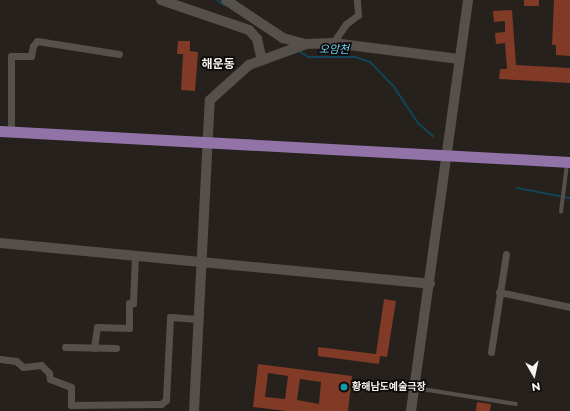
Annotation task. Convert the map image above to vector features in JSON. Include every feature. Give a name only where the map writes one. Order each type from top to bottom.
[{"type":"main road","points":[[0,131],[568,162]]},
{"type":"street","points":[[161,0],[181,3],[249,30],[257,39],[262,60]]},
{"type":"street","points":[[226,0],[284,38],[303,45]]},
{"type":"street","points":[[332,43],[346,24],[358,15],[357,0]]},
{"type":"street","points":[[411,411],[430,284],[468,0]]},
{"type":"street","points":[[12,132],[11,56],[31,56],[33,46],[37,41],[119,54]]},
{"type":"street","points":[[194,411],[209,143],[210,100],[249,65],[303,45],[332,43],[459,59]]},
{"type":"street","points":[[0,243],[430,284]]},
{"type":"street","points":[[491,352],[506,254]]},
{"type":"street","points":[[94,348],[96,327],[129,328],[128,303],[133,303],[135,256]]},
{"type":"street","points":[[499,292],[570,307]]},
{"type":"street","points":[[0,359],[16,361],[23,367],[41,365],[49,373],[50,380],[66,382],[71,387],[71,405],[161,404],[166,400],[170,317],[199,319]]},
{"type":"street","points":[[65,347],[116,348]]},
{"type":"lane","points":[[561,212],[568,162]]},
{"type":"lane","points":[[415,388],[516,404]]},
{"type":"building","points":[[524,0],[539,0],[539,6],[524,6]]},
{"type":"building","points":[[554,0],[570,0],[570,56],[556,55],[556,45],[552,45]]},
{"type":"building","points":[[512,10],[516,65],[570,68],[570,83],[499,79],[500,69],[507,69],[505,43],[496,44],[495,33],[505,32],[505,21],[494,22],[493,11]]},
{"type":"building","points":[[178,41],[190,41],[190,51],[198,52],[195,91],[181,90],[183,54],[177,54]]},
{"type":"building","points":[[384,299],[396,301],[387,357],[380,356],[379,364],[318,356],[318,347],[376,354]]},
{"type":"building","name":"황해남도예술극장","points":[[258,364],[352,376],[348,411],[286,411],[253,407]],"holes":[[[268,373],[288,376],[285,399],[265,397]],[[300,379],[321,382],[319,404],[297,400]]]},
{"type":"building","points":[[477,402],[491,404],[490,411],[476,411]]},
{"type":"waterway","name":"오암천","points":[[217,0],[224,5]]},
{"type":"waterway","name":"오암천","points":[[297,50],[308,57],[355,57],[370,62],[394,87],[418,123],[433,136]]},
{"type":"waterway","name":"오암천","points":[[517,188],[570,198]]},
{"type":"place","name":"황해남도예술극장","points":[[344,387]]},
{"type":"district","name":"해운동","points":[[218,64]]}]
